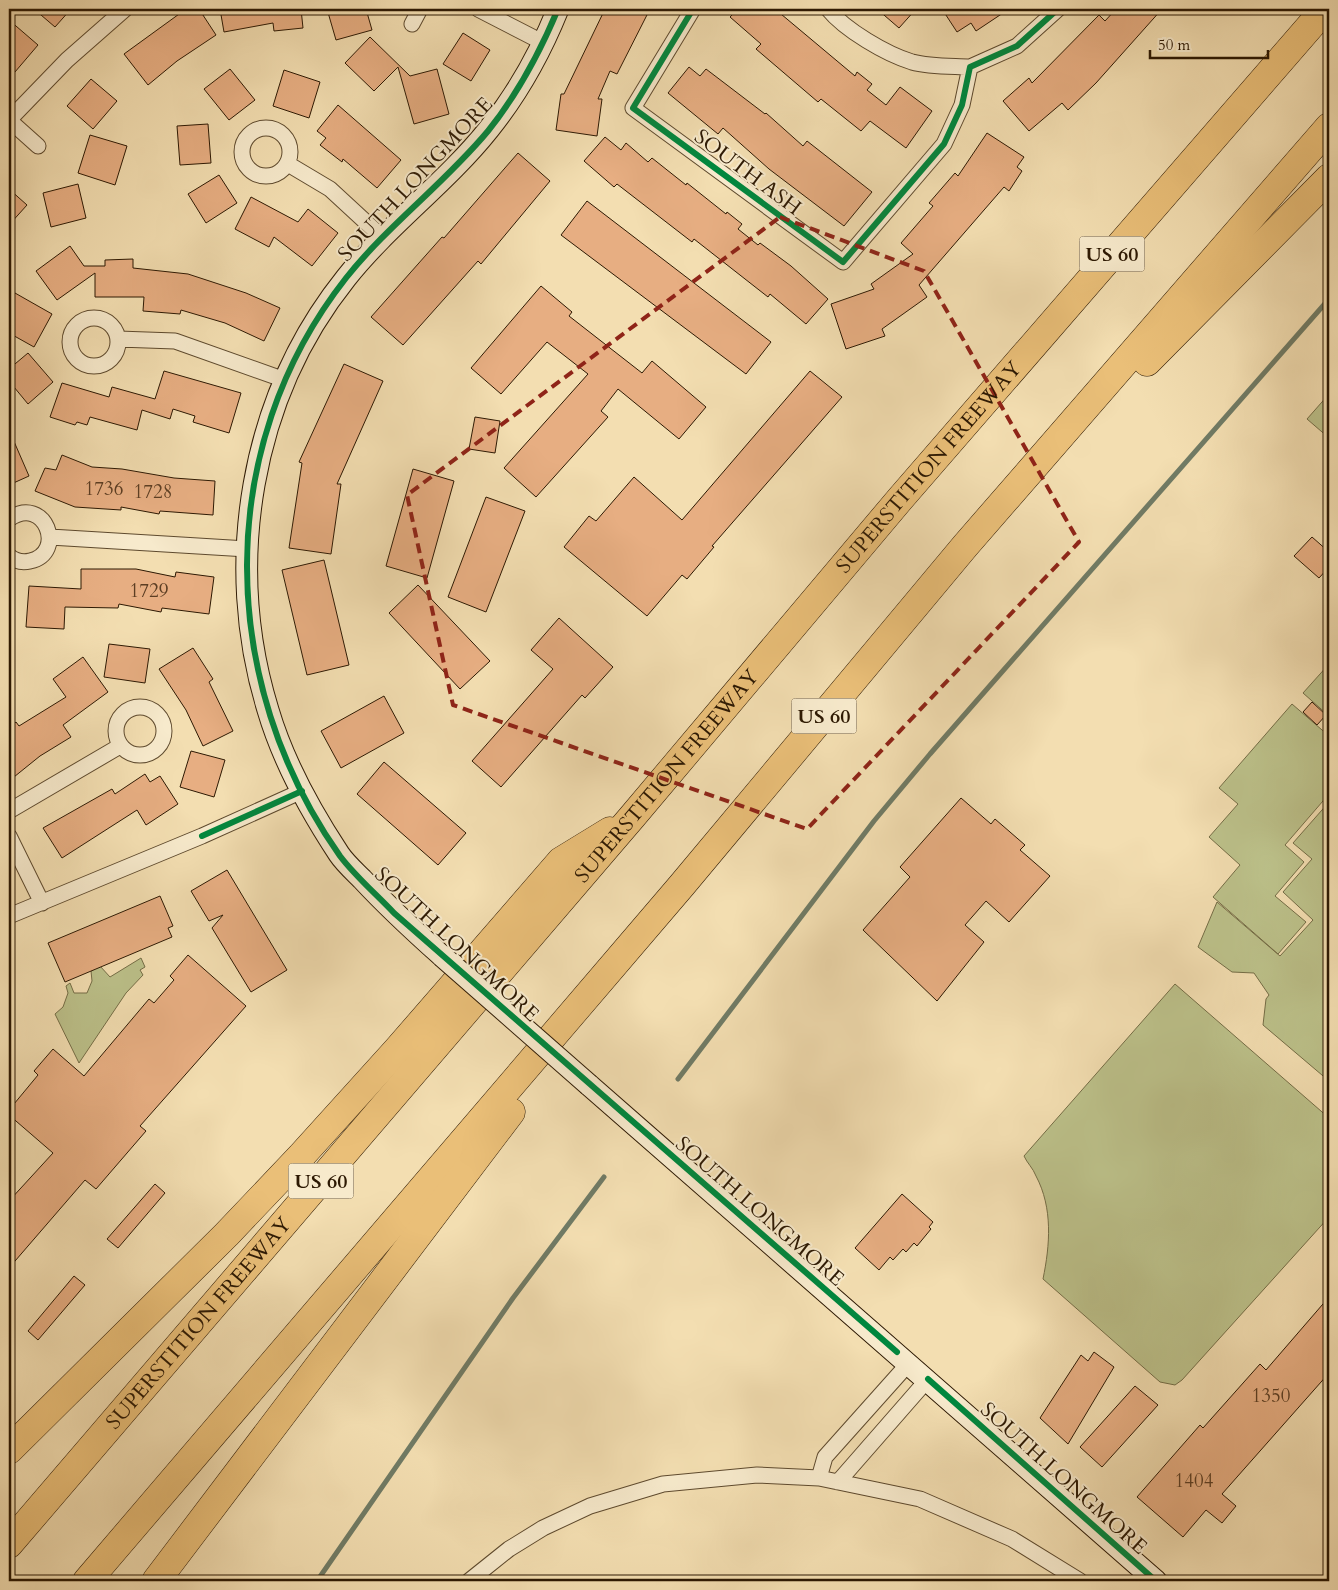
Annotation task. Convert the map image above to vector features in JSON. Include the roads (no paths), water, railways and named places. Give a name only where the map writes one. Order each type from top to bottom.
[{"type":"highway","points":[[900,498],[1301,9]]},
{"type":"highway","name":"SUPERSTITION FREEWAY","points":[[9,1544],[632,817],[900,498],[1325,9]]},
{"type":"highway","name":"US 60","points":[[87,1581],[682,885],[965,546],[1329,127]]},
{"type":"highway","points":[[965,546],[1329,178]]},
{"type":"highway","points":[[9,1450],[227,1234],[295,1162],[397,1050],[561,861],[632,817]]},
{"type":"highway","points":[[156,1581],[682,885]]},
{"type":"street","points":[[38,146],[9,120],[67,60],[125,9]]},
{"type":"street","points":[[412,24],[420,9]]},
{"type":"street","points":[[478,9],[544,43]]},
{"type":"street","name":"SOUTH LONGMORE","points":[[558,9],[544,43],[505,108],[488,130],[444,177],[382,237],[347,277],[329,301],[299,351],[286,380],[269,424],[257,465],[251,500],[247,549],[246,596],[254,656],[269,715],[302,791],[341,857],[394,913],[928,1379],[1156,1581]]},
{"type":"street","name":"SOUTH ASH","points":[[692,9],[633,108],[843,262],[944,144],[962,105],[970,67]]},
{"type":"street","points":[[828,9],[869,42],[913,62],[970,67],[1016,46],[1058,9]]},
{"type":"street","points":[[288,164],[330,190],[382,237]]},
{"type":"street","points":[[118,339],[175,341],[286,380]]},
{"type":"street","points":[[9,519],[22,513],[35,515],[46,524],[50,537],[45,552],[33,561],[18,561],[9,556]]},
{"type":"street","points":[[50,537],[247,549]]},
{"type":"street","points":[[9,811],[120,746]]},
{"type":"street","points":[[9,916],[302,791]]},
{"type":"street","points":[[9,836],[42,903]]},
{"type":"street","points":[[818,1478],[825,1458],[909,1363]]},
{"type":"street","points":[[838,1482],[928,1379]]},
{"type":"street","points":[[469,1581],[509,1549],[543,1528],[590,1506],[663,1484],[757,1475],[818,1478],[920,1499],[1012,1539],[1080,1581]]},
{"type":"waterway","points":[[678,1079],[874,821],[930,754],[1329,299]]},
{"type":"waterway","points":[[317,1581],[513,1298],[604,1177]]}]
